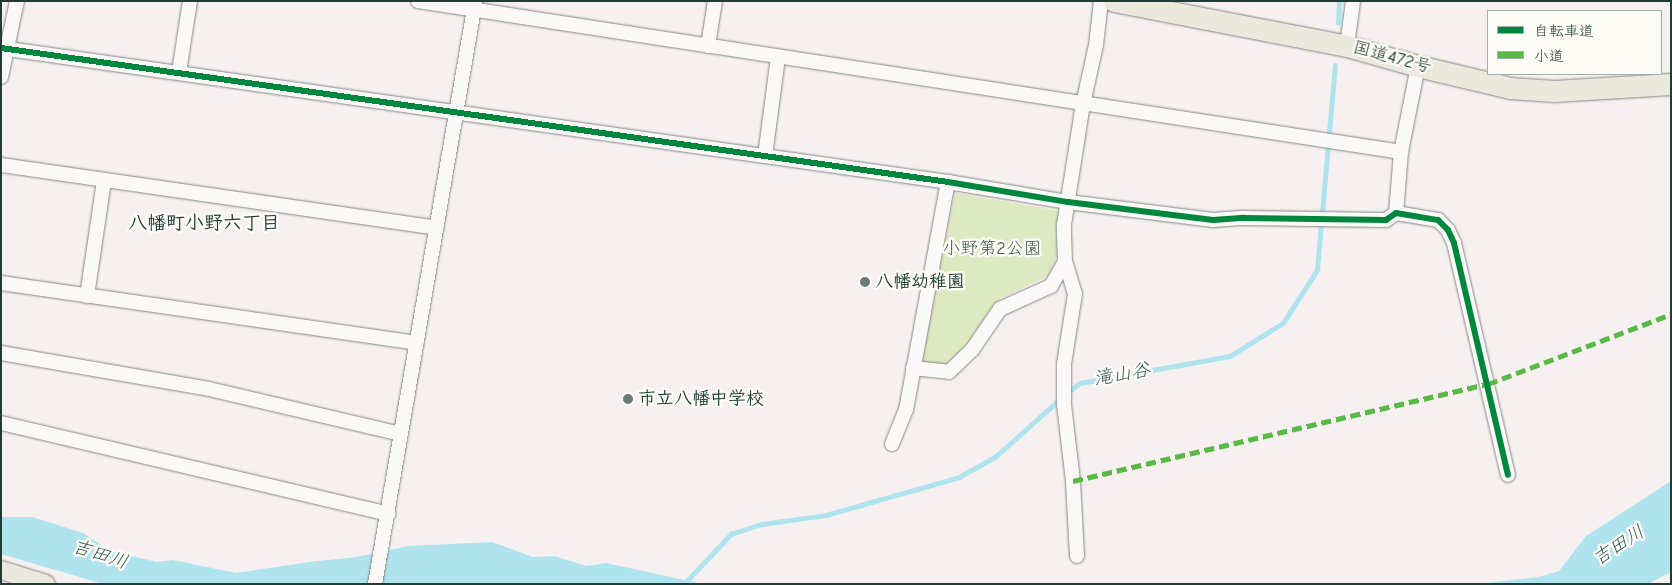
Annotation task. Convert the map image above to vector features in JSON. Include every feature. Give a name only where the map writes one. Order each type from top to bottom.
[{"type":"highway","name":"国道472号","points":[[1114,1],[1347,46],[1418,66],[1510,88],[1554,92],[1671,84]]},
{"type":"main road","points":[[1,570],[46,584]]},
{"type":"street","points":[[1,77],[5,48],[17,1]]},
{"type":"street","points":[[179,72],[190,1]]},
{"type":"street","points":[[418,1],[474,6],[708,46],[1401,152]]},
{"type":"street","points":[[708,46],[715,1]]},
{"type":"street","points":[[1077,556],[1073,481],[1064,404],[1064,364],[1075,294],[1065,262],[1064,225],[1083,104],[1096,45],[1101,1]]},
{"type":"street","points":[[1347,46],[1352,1]]},
{"type":"street","points":[[375,584],[474,6]]},
{"type":"street","points":[[5,48],[948,182],[1068,202],[1107,205],[1213,220],[1244,218],[1386,220],[1396,213],[1438,220],[1448,230],[1454,243],[1508,475]]},
{"type":"street","points":[[765,156],[778,57]]},
{"type":"street","points":[[1396,213],[1401,152],[1418,66]]},
{"type":"street","points":[[1,165],[436,228]]},
{"type":"street","points":[[87,296],[104,181]]},
{"type":"street","points":[[892,444],[906,410],[948,182]]},
{"type":"street","points":[[913,368],[949,372],[972,350],[1000,309],[1051,286],[1065,262]]},
{"type":"street","points":[[1,282],[417,343]]},
{"type":"street","points":[[1,353],[210,389],[402,434]]},
{"type":"street","points":[[1,422],[388,514]]},
{"type":"green space","name":"小野第2公園","points":[[955,193],[1059,211],[1058,257],[1048,276],[1001,298],[969,342],[946,365],[921,363]]},
{"type":"water","name":"吉田川","points":[[1671,481],[1671,572],[1648,584],[1478,584],[1539,577],[1559,571],[1586,536]]},
{"type":"water","name":"吉田川","points":[[1,517],[32,517],[83,533],[110,551],[157,562],[173,560],[236,573],[357,557],[408,546],[492,542],[533,557],[555,556],[586,566],[606,563],[703,584],[103,584],[1,554]]},
{"type":"waterway","name":"滝山谷","points":[[1338,23],[1339,1]]},
{"type":"waterway","name":"滝山谷","points":[[1067,393],[1080,383],[1230,356],[1283,323],[1317,270],[1335,66]]},
{"type":"waterway","name":"滝山谷","points":[[684,584],[731,534],[762,524],[826,515],[959,477],[995,457],[1061,398]]},
{"type":"marked path","points":[[1073,481],[1488,384],[1671,314]]},
{"type":"cycle path","points":[[1,48],[948,182],[1068,202],[1213,220],[1244,218],[1386,220],[1396,213],[1438,220],[1448,230],[1454,243],[1508,475]]},
{"type":"place","name":"八幡幼稚園","points":[[865,282]]},
{"type":"place","name":"市立八幡中学校","points":[[628,399]]},
{"type":"district","name":"八幡町小野六丁目","points":[[204,224]]}]
